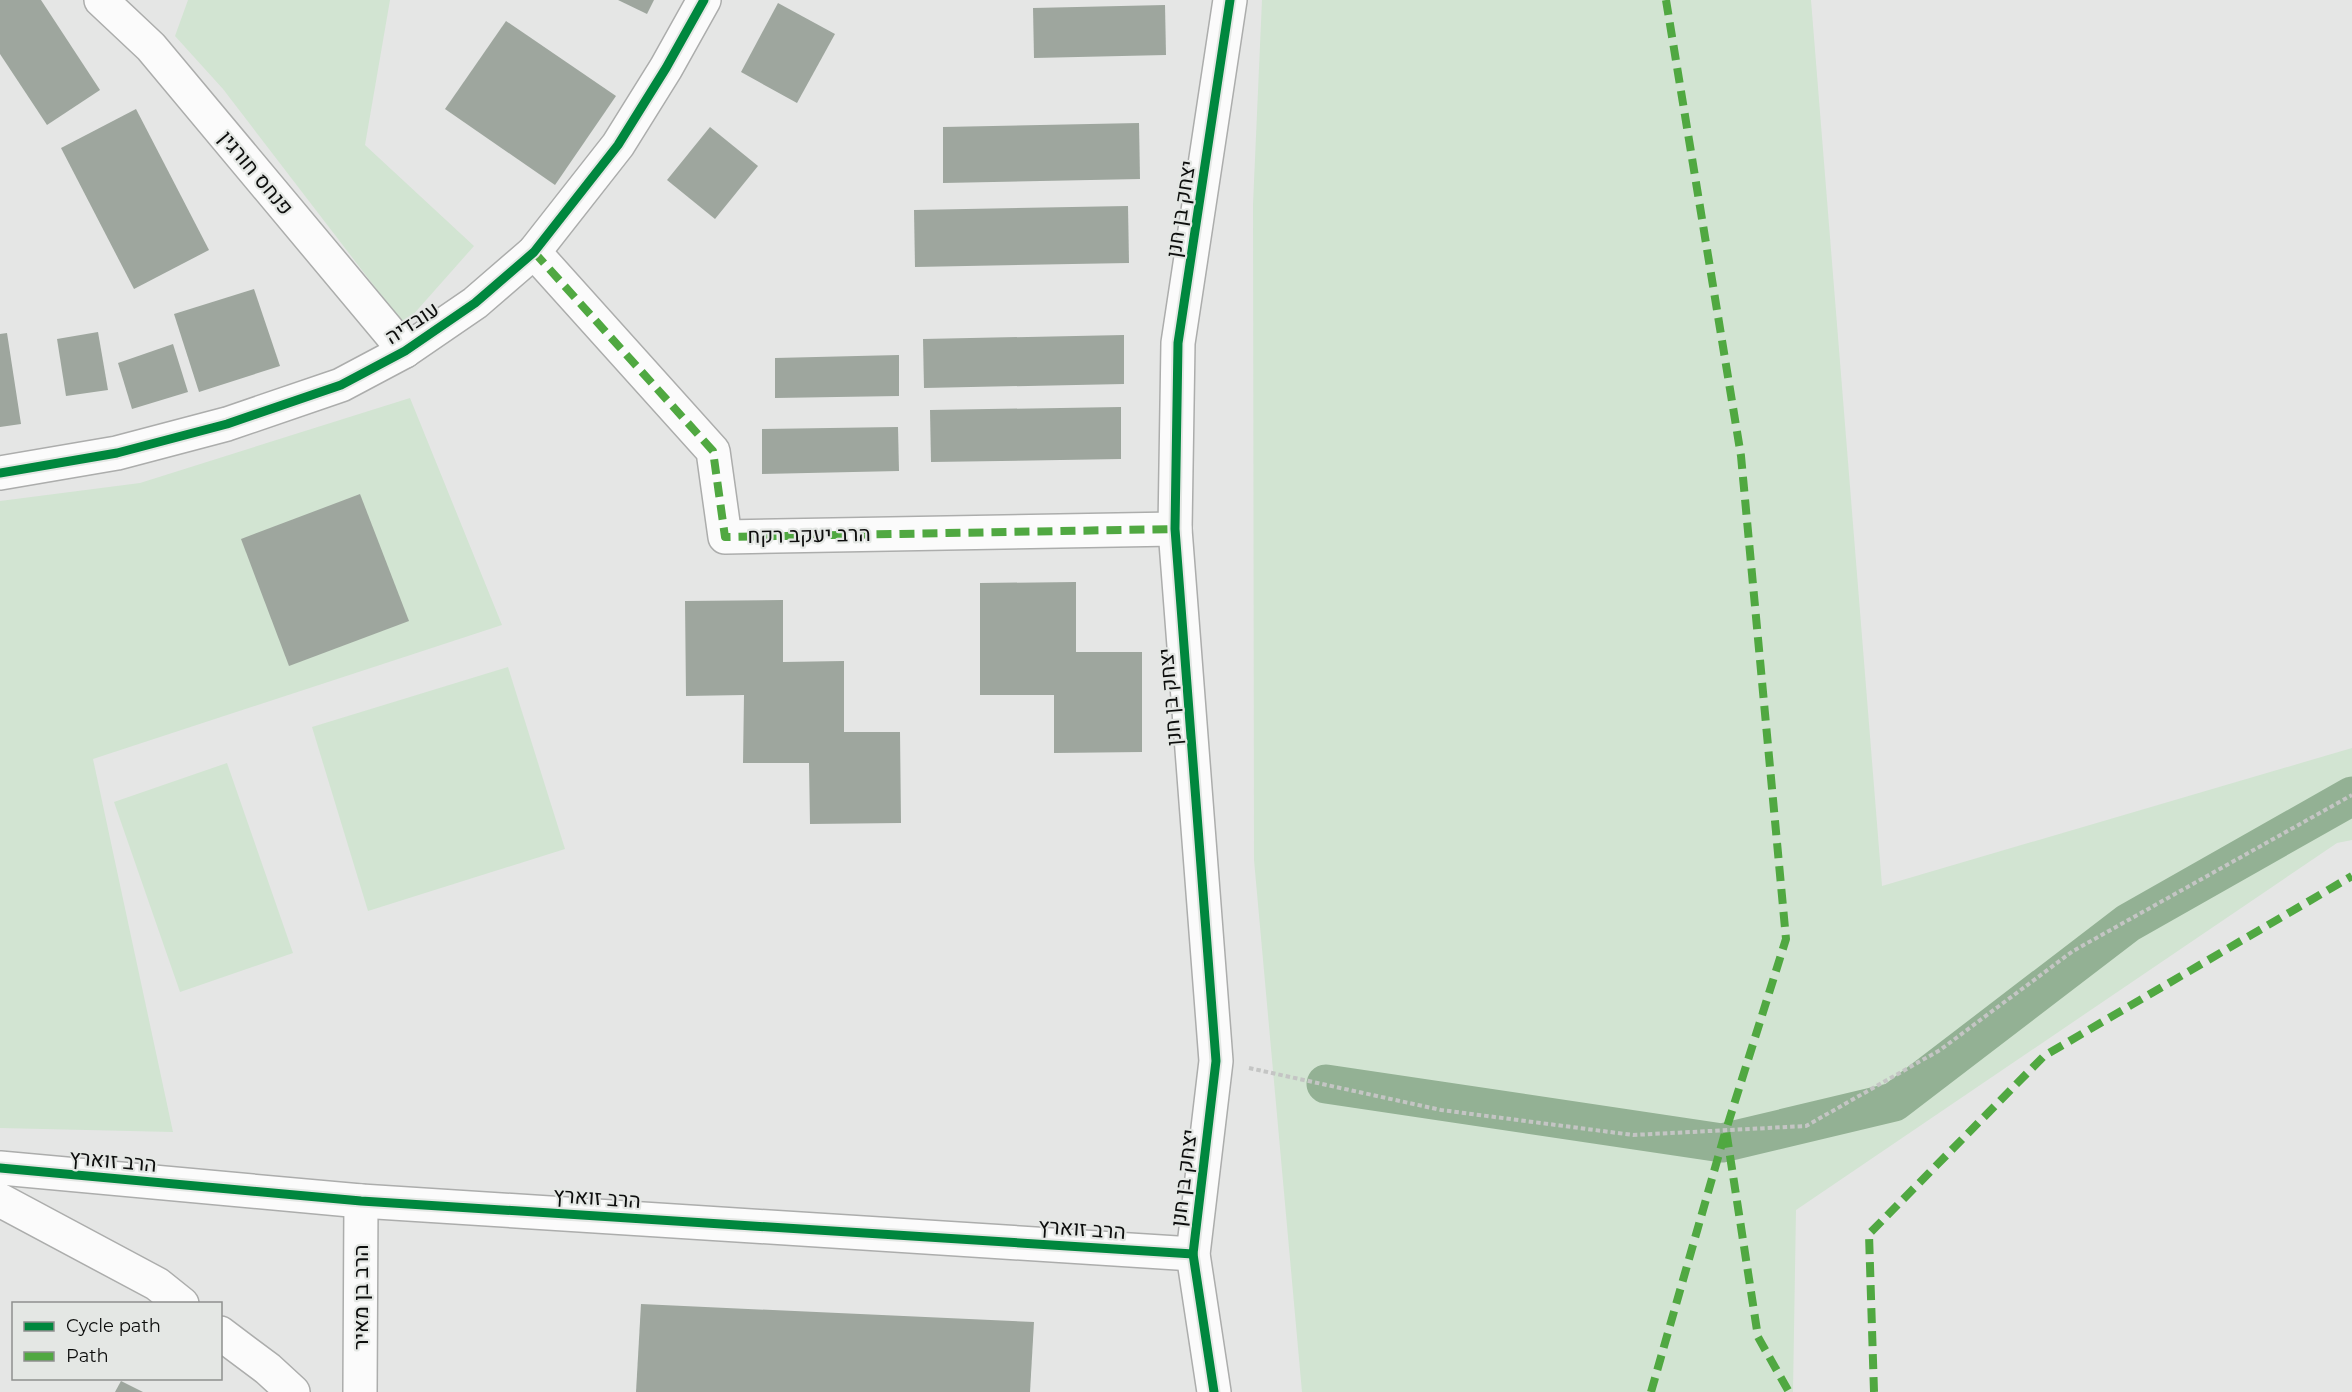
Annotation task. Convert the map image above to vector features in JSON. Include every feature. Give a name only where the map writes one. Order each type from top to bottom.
[{"type":"street","name":"פנחס חורגין","points":[[101,0],[151,47],[405,351]]},
{"type":"street","name":"עובדיה","points":[[0,472],[117,453],[227,424],[341,385],[405,351],[475,303],[534,252],[618,145],[666,69],[704,0]]},
{"type":"street","name":"יצחק בן חנן","points":[[1214,1392],[1193,1254],[1216,1061],[1175,529],[1178,343],[1230,0]]},
{"type":"street","name":"הרב יעקב רקח","points":[[534,252],[713,451],[725,537],[1175,529]]},
{"type":"street","name":"הרב זוארץ","points":[[0,1168],[361,1202],[1193,1254]]},
{"type":"street","points":[[0,1200],[157,1284],[180,1302]]},
{"type":"street","name":"הרב בן מאיר","points":[[360,1392],[361,1202]]},
{"type":"street","points":[[222,1334],[268,1369],[293,1392]]},
{"type":"path","points":[[1216,1061],[1441,1110],[1633,1135],[1806,1126],[1940,1050],[2073,951],[2352,795]]},
{"type":"green space","points":[[188,0],[390,0],[365,145],[474,246],[404,325],[223,89],[175,36]]},
{"type":"green space","points":[[1262,0],[1811,0],[1882,886],[2352,748],[2352,840],[2337,843],[1796,1210],[1793,1392],[1302,1392],[1254,860],[1253,204]]},
{"type":"green space","points":[[410,398],[502,625],[93,759],[173,1132],[0,1128],[0,501],[140,483]]},
{"type":"green space","points":[[508,667],[565,849],[368,911],[312,727]]},
{"type":"green space","points":[[227,763],[293,953],[180,992],[114,802]]},
{"type":"building","points":[[0,0],[41,0],[100,90],[47,125],[0,54]]},
{"type":"building","points":[[618,0],[654,0],[647,14]]},
{"type":"building","points":[[778,3],[835,34],[797,103],[741,72]]},
{"type":"building","points":[[1165,5],[1166,55],[1034,58],[1033,8]]},
{"type":"building","points":[[506,21],[616,96],[555,185],[445,109]]},
{"type":"building","points":[[136,109],[209,250],[134,289],[61,148]]},
{"type":"building","points":[[1139,123],[1140,179],[943,183],[943,127]]},
{"type":"building","points":[[710,127],[758,166],[715,219],[667,180]]},
{"type":"building","points":[[1128,206],[1129,263],[915,267],[914,210]]},
{"type":"building","points":[[254,289],[280,366],[199,392],[174,314]]},
{"type":"building","points":[[98,332],[108,390],[66,396],[57,339]]},
{"type":"building","points":[[7,333],[21,424],[0,427],[0,334]]},
{"type":"building","points":[[1124,335],[1124,384],[924,388],[923,339]]},
{"type":"building","points":[[173,344],[188,392],[132,409],[118,363]]},
{"type":"building","points":[[899,355],[899,396],[775,398],[775,358]]},
{"type":"building","points":[[1121,407],[1121,459],[931,462],[930,410]]},
{"type":"building","points":[[898,427],[899,471],[762,474],[762,429]]},
{"type":"building","points":[[360,494],[409,621],[289,666],[241,539]]},
{"type":"building","points":[[1076,582],[1076,652],[1142,652],[1142,752],[1054,753],[1054,695],[980,695],[980,583]]},
{"type":"building","points":[[783,600],[783,662],[844,661],[844,732],[900,732],[901,823],[810,824],[809,763],[743,763],[744,695],[686,696],[685,601]]},
{"type":"building","points":[[641,1304],[1034,1322],[1030,1392],[636,1392]]},
{"type":"building","points":[[121,1381],[143,1392],[115,1392]]},
{"type":"waterway","points":[[1326,1084],[1722,1143],[1894,1102],[2128,923],[2352,796]]},
{"type":"marked path","points":[[1666,0],[1741,456],[1786,939],[1726,1130],[1758,1337],[1789,1392]]},
{"type":"marked path","points":[[534,252],[713,451],[725,537],[1175,529]]},
{"type":"marked path","points":[[1874,1392],[1869,1234],[2044,1056],[2352,876]]},
{"type":"marked path","points":[[1651,1392],[1725,1133]]},
{"type":"cycle path","points":[[0,473],[117,453],[227,424],[341,385],[405,351],[475,303],[534,252],[618,145],[666,68],[704,0]]},
{"type":"cycle path","points":[[1214,1392],[1193,1254],[1216,1061],[1175,529],[1178,343],[1230,0]]},
{"type":"cycle path","points":[[0,1168],[361,1201],[1193,1254]]}]
